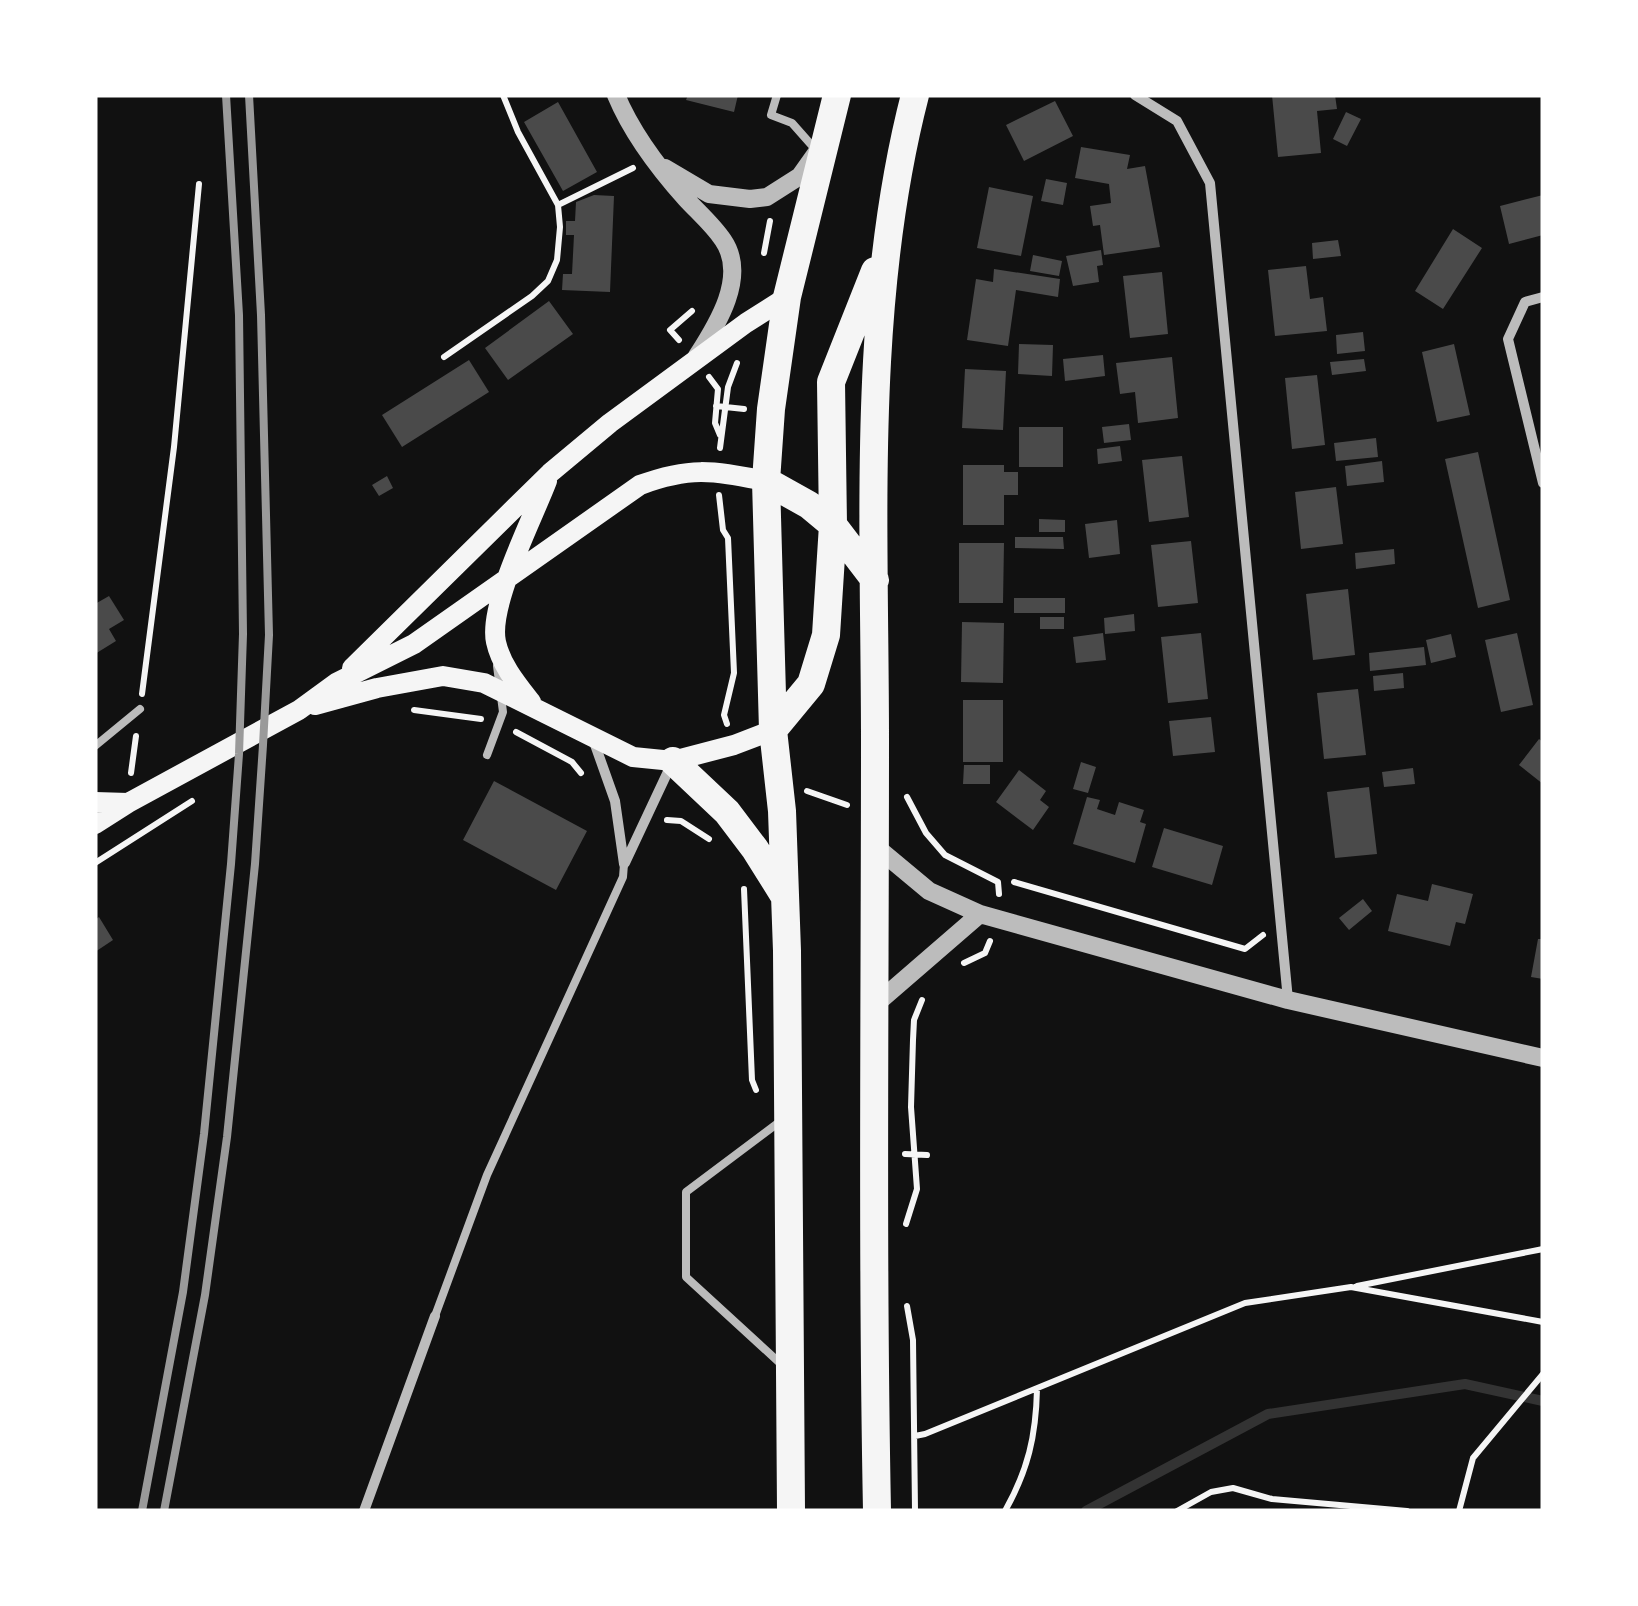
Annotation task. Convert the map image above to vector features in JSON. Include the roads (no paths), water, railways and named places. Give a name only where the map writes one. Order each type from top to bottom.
[{"type":"highway","points":[[792,1511],[786,898],[781,791],[773,730],[766,481],[786,298],[837,95]]},
{"type":"highway","points":[[877,1511],[873,1193],[875,383],[885,246],[916,95]]},
{"type":"highway","points":[[773,730],[811,684],[826,635],[833,525],[831,382],[885,246]]},
{"type":"highway","points":[[766,481],[809,505],[833,525],[875,580]]},
{"type":"highway","points":[[673,761],[726,812],[786,898]]},
{"type":"main road","points":[[95,824],[299,710],[336,683],[550,473],[694,361],[786,298]]},
{"type":"main road","points":[[336,683],[414,644],[640,485],[671,474],[704,470],[766,481]]},
{"type":"main road","points":[[536,708],[510,675],[496,641],[497,610],[550,473]]},
{"type":"main road","points":[[299,710],[377,688],[443,676],[484,683],[633,756],[673,761],[734,746],[773,730]]},
{"type":"main road","points":[[95,802],[128,803]]},
{"type":"street","points":[[616,95],[657,162],[726,244],[731,270],[729,296],[694,361]]},
{"type":"street","points":[[1135,95],[1178,120],[1210,183],[1288,1000]]},
{"type":"street","points":[[657,162],[709,194],[750,199],[774,194],[800,176],[821,150]]},
{"type":"street","points":[[1543,298],[1525,302],[1508,340],[1543,483]]},
{"type":"street","points":[[592,738],[616,801],[624,864]]},
{"type":"street","points":[[624,864],[673,761]]},
{"type":"street","points":[[876,846],[929,891],[987,915],[1288,1000],[1543,1058]]},
{"type":"street","points":[[876,1004],[987,915]]},
{"type":"street","points":[[364,1511],[435,1316]]},
{"type":"lane","points":[[777,95],[771,115],[785,118],[821,150]]},
{"type":"lane","points":[[487,755],[503,712],[496,641]]},
{"type":"lane","points":[[95,746],[140,709]]},
{"type":"lane","points":[[435,1316],[488,1175],[623,878],[624,864]]},
{"type":"lane","points":[[786,1116],[686,1192],[686,1278],[789,1372]]},
{"type":"waterway","points":[[1086,1511],[1268,1414],[1465,1384],[1543,1401]]},
{"type":"railway","points":[[142,1511],[183,1292],[204,1134],[239,754],[243,634],[239,315],[226,95]]},
{"type":"railway","points":[[164,1511],[205,1295],[227,1137],[263,745],[269,635],[261,315],[249,95]]}]
